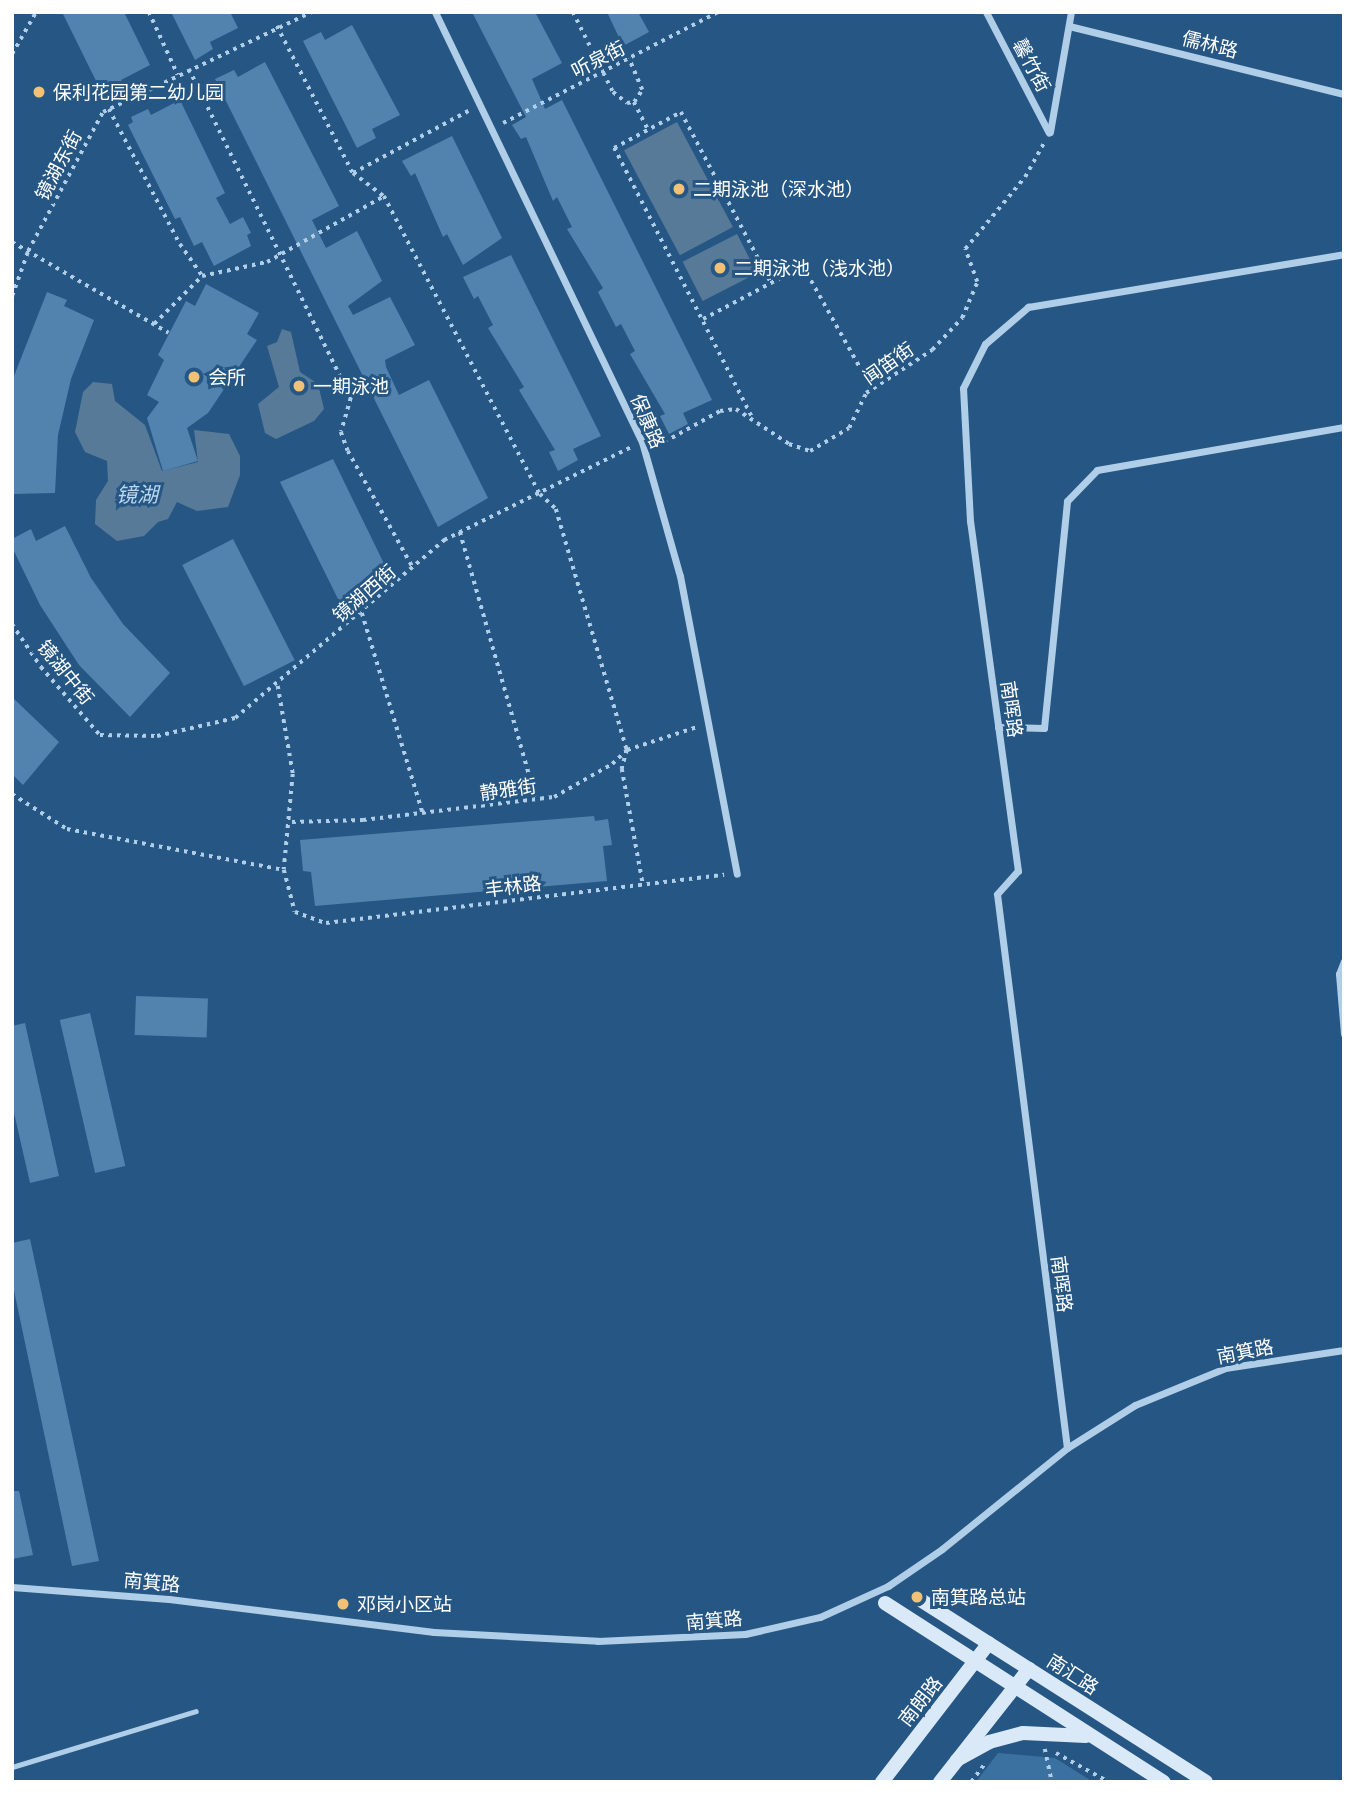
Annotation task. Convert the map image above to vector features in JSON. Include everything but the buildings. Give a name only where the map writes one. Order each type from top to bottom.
[{"type":"street","name":"保康路","points":[[435,12],[642,442],[680,576],[737,874]]},
{"type":"street","name":"馨竹街","points":[[986,12],[1049,133]]},
{"type":"street","points":[[1049,133],[1071,12]]},
{"type":"street","name":"儒林路","points":[[1069,26],[1344,94]]},
{"type":"street","name":"南晖路","points":[[1067,1448],[996,894],[1018,872],[970,520],[963,388],[985,344],[1028,307],[1344,254]]},
{"type":"street","points":[[998,726],[1044,728],[1067,500],[1097,470],[1344,427]]},
{"type":"street","points":[[1344,961],[1339,974],[1344,1034]]},
{"type":"street","name":"南箕路","points":[[12,1587],[169,1599],[434,1632],[598,1641],[745,1634],[820,1617],[887,1586],[942,1549],[1067,1448],[1135,1405],[1225,1368],[1344,1350]]},
{"type":"street","name":"南汇路","points":[[919,1598],[1206,1782]]},
{"type":"street","points":[[885,1603],[1164,1782]]},
{"type":"street","name":"南朗路","points":[[883,1782],[989,1643]]},
{"type":"street","points":[[940,1782],[1029,1669]]},
{"type":"street","points":[[957,1760],[989,1742],[1023,1733],[1059,1731],[1097,1739]]},
{"type":"lane","points":[[12,1767],[196,1711]]},
{"type":"path","points":[[12,54],[36,12]]},
{"type":"path","points":[[149,12],[178,75]]},
{"type":"path","points":[[202,276],[180,244],[109,108],[277,26],[312,12]]},
{"type":"path","points":[[573,12],[616,97],[634,102],[648,130]]},
{"type":"path","name":"听泉街","points":[[491,129],[717,12]]},
{"type":"path","points":[[277,26],[353,173],[384,196],[540,494],[556,509],[627,750],[622,769],[643,885]]},
{"type":"path","points":[[629,59],[642,90],[634,102]]},
{"type":"path","points":[[188,69],[351,398],[343,413],[341,432],[348,451],[413,568]]},
{"type":"path","points":[[353,173],[480,105]]},
{"type":"path","name":"镜湖东街","points":[[28,251],[103,112],[109,108]]},
{"type":"path","points":[[752,418],[614,148],[681,112],[771,283]]},
{"type":"path","name":"闻笛街","points":[[645,452],[720,411],[736,409],[789,444],[810,451],[849,428],[872,389],[932,349],[962,318],[977,282],[965,249],[1024,177],[1049,133]]},
{"type":"path","points":[[154,324],[202,276],[267,262],[384,196]]},
{"type":"path","points":[[12,242],[169,333]]},
{"type":"path","points":[[12,296],[28,251]]},
{"type":"path","points":[[703,319],[803,266],[872,389]]},
{"type":"path","name":"镜湖西街","points":[[100,735],[157,736],[235,718],[278,686],[413,568],[460,533],[642,442]]},
{"type":"path","points":[[460,533],[536,799]]},
{"type":"path","points":[[362,613],[423,814]]},
{"type":"path","name":"镜湖中街","points":[[12,624],[41,667],[100,735]]},
{"type":"path","points":[[12,794],[67,829],[284,870],[292,822],[293,774],[278,686]]},
{"type":"path","name":"静雅街","points":[[292,822],[423,814],[554,797],[612,764],[627,750],[709,723]]},
{"type":"path","name":"丰林路","points":[[284,870],[295,912],[326,923],[737,874]]},
{"type":"path","points":[[1045,1746],[1052,1782]]},
{"type":"path","points":[[1033,1749],[1045,1746],[1109,1782]]},
{"type":"path","points":[[971,1782],[987,1761]]},
{"type":"shaded area","points":[[998,1753],[1055,1758],[1093,1782],[976,1782]]},
{"type":"water","name":"二期泳池（深水池）","points":[[677,122],[733,227],[680,255],[624,150]]},
{"type":"water","name":"二期泳池（浅水池）","points":[[737,234],[757,273],[703,301],[683,262]]},
{"type":"water","name":"一期泳池","points":[[282,329],[291,332],[300,372],[318,384],[324,409],[314,421],[276,439],[265,433],[258,404],[279,387],[267,346],[277,342]]},
{"type":"water","name":"镜湖","points":[[93,382],[112,384],[115,401],[145,425],[162,471],[198,462],[194,430],[229,434],[240,456],[240,475],[228,507],[197,511],[177,502],[168,519],[158,522],[144,536],[117,541],[95,524],[96,500],[108,481],[107,461],[85,452],[75,432],[83,392]]},
{"type":"place","name":"保利花园第二幼儿园","points":[[39,92]]},
{"type":"place","name":"二期泳池（深水池）","points":[[679,189]]},
{"type":"place","name":"二期泳池（浅水池）","points":[[720,268]]},
{"type":"place","name":"会所","points":[[194,377]]},
{"type":"place","name":"一期泳池","points":[[299,386]]},
{"type":"place","name":"南箕路总站","points":[[917,1597]]},
{"type":"place","name":"邓岗小区站","points":[[343,1604]]}]
